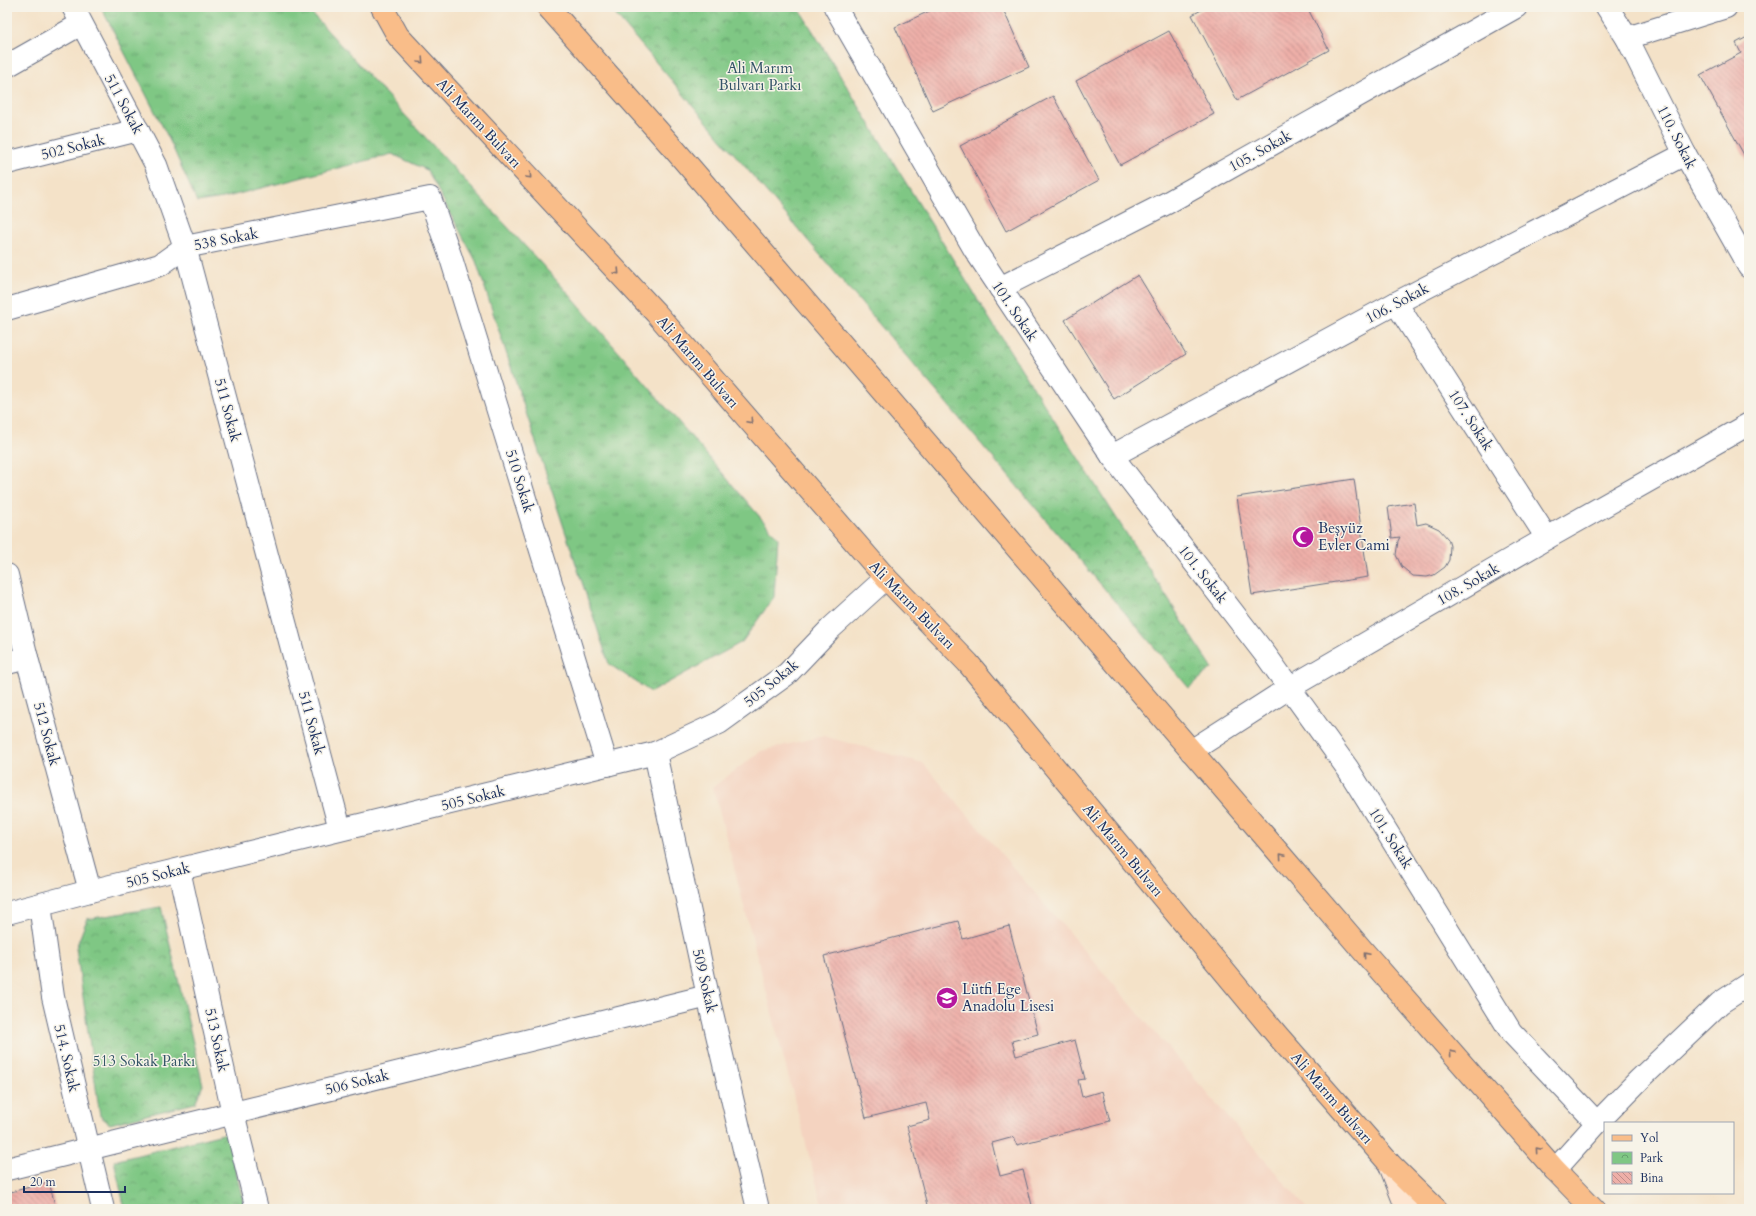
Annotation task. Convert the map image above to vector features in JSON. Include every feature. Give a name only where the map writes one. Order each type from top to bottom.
[{"type":"main road","points":[[370,7],[398,36]]},
{"type":"main road","name":"Ali Marım Bulvarı","points":[[382,7],[398,36],[656,313],[886,578],[968,663],[1277,1035],[1389,1163],[1436,1209]]},
{"type":"main road","points":[[548,7],[680,156],[1369,958],[1555,1170],[1593,1209]]},
{"type":"street","name":"105. Sokak","points":[[1000,288],[1167,203],[1516,7]]},
{"type":"street","name":"110. Sokak","points":[[1607,7],[1627,38],[1685,154],[1749,266]]},
{"type":"street","points":[[1627,38],[1726,7]]},
{"type":"street","name":"101. Sokak","points":[[840,9],[975,250],[1112,456],[1289,688],[1348,769],[1511,1032],[1597,1123]]},
{"type":"street","points":[[7,66],[77,16]]},
{"type":"street","name":"511 Sokak","points":[[77,16],[156,165],[185,247],[340,830]]},
{"type":"street","name":"502 Sokak","points":[[7,163],[138,130]]},
{"type":"street","name":"106. Sokak","points":[[1112,456],[1396,303],[1685,154]]},
{"type":"street","name":"538 Sokak","points":[[7,309],[160,265],[185,247],[430,198]]},
{"type":"street","name":"510 Sokak","points":[[430,198],[452,258],[607,765]]},
{"type":"street","name":"107. Sokak","points":[[1396,303],[1547,538]]},
{"type":"street","name":"108. Sokak","points":[[1191,751],[1289,688],[1547,538],[1749,424]]},
{"type":"street","name":"512 Sokak","points":[[7,575],[17,660],[90,891]]},
{"type":"street","name":"505 Sokak","points":[[7,913],[90,891],[655,753],[719,723],[788,674],[830,629],[886,578]]},
{"type":"street","name":"509 Sokak","points":[[655,753],[708,996],[758,1209]]},
{"type":"street","name":"513 Sokak","points":[[179,870],[233,1113],[258,1209]]},
{"type":"street","name":"514. Sokak","points":[[40,905],[53,997],[103,1209]]},
{"type":"street","points":[[1555,1170],[1597,1123],[1639,1080],[1720,1003],[1749,984]]},
{"type":"street","name":"506 Sokak","points":[[7,1170],[708,996]]},
{"type":"street","points":[[1389,1163],[1401,1190],[1407,1209]]},
{"type":"shaded area","name":"Lütfi Ege Anadolu Lisesi","points":[[823,736],[923,763],[1307,1209],[823,1209],[713,787],[761,751]]},
{"type":"green space","points":[[101,7],[306,7],[568,293],[778,538],[774,597],[742,642],[651,692],[609,664],[476,261],[427,170],[392,154],[223,198],[197,202],[169,139]]},
{"type":"green space","name":"Ali Marım Bulvarı Parkı","points":[[609,7],[798,7],[989,318],[1212,668],[1189,688]]},
{"type":"green space","name":"513 Sokak Parkı","points":[[161,907],[203,1085],[195,1103],[110,1124],[100,1116],[76,948],[87,919]]},
{"type":"green space","points":[[227,1133],[245,1209],[125,1209],[114,1161]]},
{"type":"building","points":[[938,7],[1002,7],[1029,67],[933,111],[895,27]]},
{"type":"building","points":[[1207,7],[1307,7],[1329,50],[1237,100],[1192,15]]},
{"type":"building","points":[[1169,31],[1214,114],[1120,165],[1076,81]]},
{"type":"building","points":[[1749,36],[1749,164],[1700,75],[1741,53],[1736,43]]},
{"type":"building","points":[[1053,96],[1099,180],[1006,231],[960,146]]},
{"type":"building","points":[[1138,275],[1186,354],[1114,399],[1065,320]]},
{"type":"building","name":"Beşyüz Evler Cami","points":[[1354,479],[1368,577],[1252,595],[1237,497]]},
{"type":"building","points":[[1414,503],[1417,525],[1426,523],[1439,529],[1448,539],[1450,546],[1449,560],[1445,567],[1434,575],[1427,577],[1413,576],[1402,567],[1396,555],[1400,537],[1392,538],[1388,507]]},
{"type":"building","points":[[958,921],[963,939],[1009,926],[1038,1034],[1012,1041],[1016,1056],[1075,1040],[1085,1079],[1078,1080],[1082,1097],[1102,1091],[1110,1121],[1017,1145],[1014,1137],[992,1143],[1000,1176],[1023,1170],[1033,1209],[928,1209],[907,1126],[930,1120],[926,1103],[866,1118],[824,956]]},
{"type":"building","points":[[49,1182],[56,1209],[7,1209],[7,1193]]},
{"type":"place","name":"Beşyüz Evler Cami","points":[[1303,537]]},
{"type":"place","name":"Lütfi Ege Anadolu Lisesi","points":[[947,998]]}]
